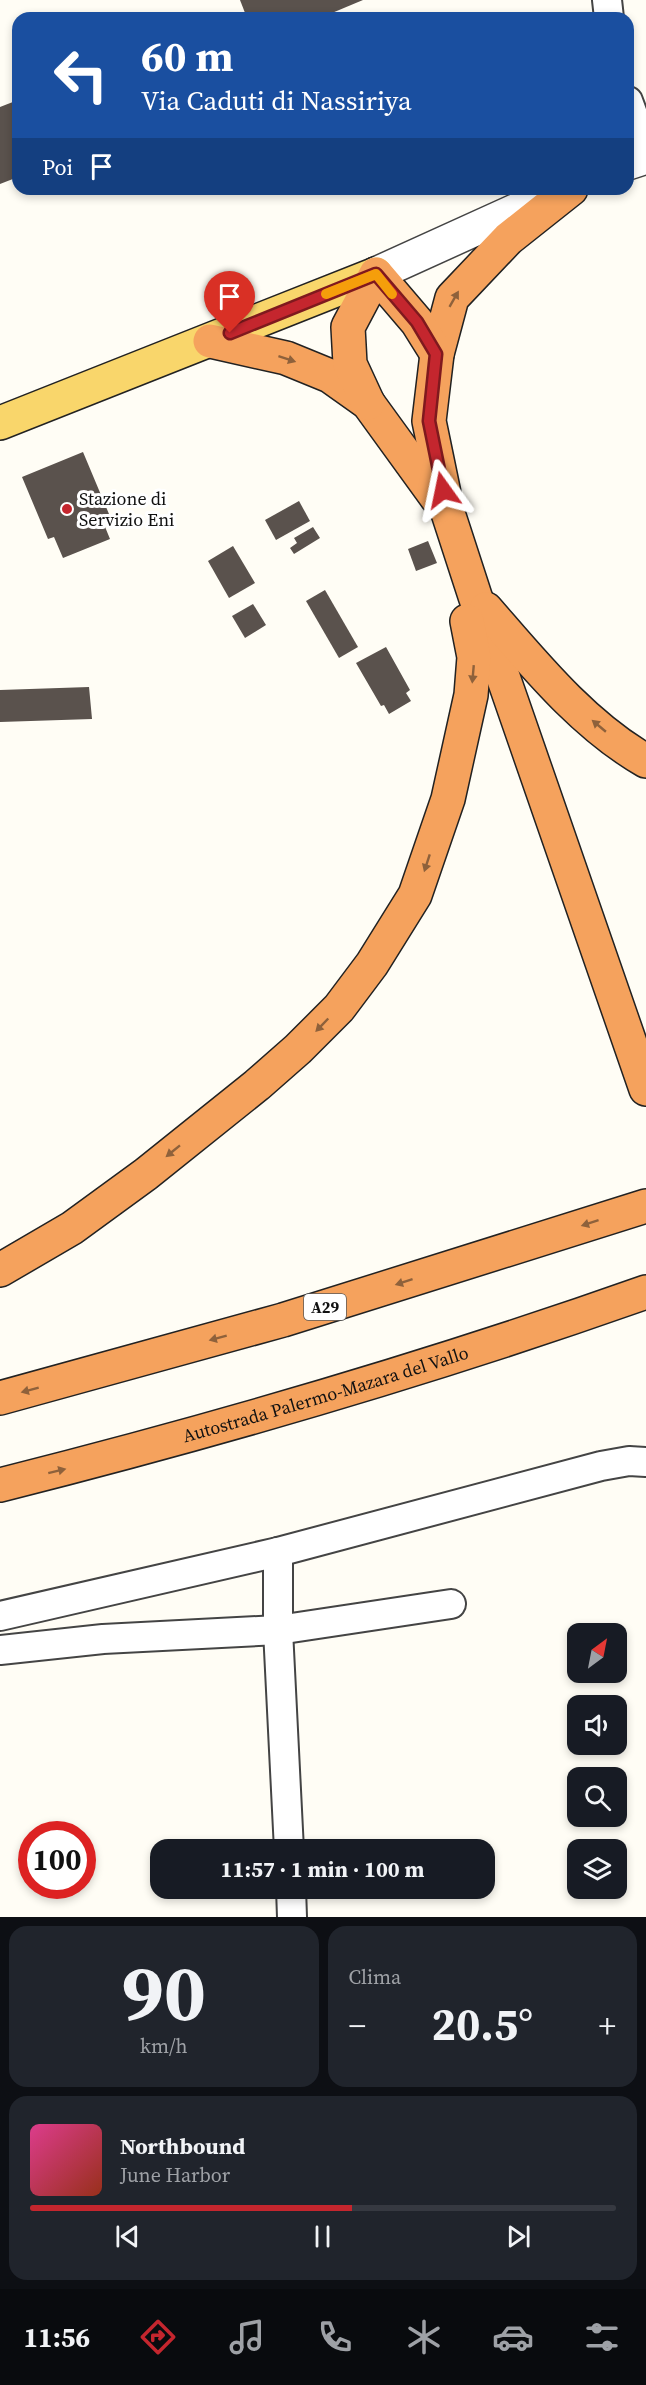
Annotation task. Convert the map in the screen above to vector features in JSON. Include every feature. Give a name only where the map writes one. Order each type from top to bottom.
[{"type":"highway","points":[[563,195],[508,239],[452,298],[436,354],[429,421],[448,513],[646,1089]]},
{"type":"highway","points":[[436,354],[417,322],[376,274],[348,327],[350,364],[368,403],[448,513]]},
{"type":"highway","points":[[210,341],[286,358],[330,376],[368,403]]},
{"type":"highway","points":[[475,596],[534,664],[567,697],[601,728],[646,761]]},
{"type":"highway","points":[[0,1270],[72,1228],[146,1174],[257,1085],[298,1049],[339,1008],[372,964],[415,895],[448,799],[471,696],[474,657],[467,622],[475,596]]},
{"type":"highway","name":"A29","points":[[0,1398],[283,1320],[646,1206]]},
{"type":"highway","name":"Autostrada Palermo-Mazara del Vallo","points":[[0,1485],[111,1457],[400,1373],[646,1292]]},
{"type":"highway","points":[[400,1373],[523,1355],[646,1314]]},
{"type":"main road","points":[[0,423],[376,274]]},
{"type":"street","points":[[634,117],[646,149]]},
{"type":"street","points":[[376,274],[551,195]]},
{"type":"street","points":[[0,1616],[278,1552],[568,1474],[629,1461],[646,1462]]},
{"type":"street","points":[[278,1552],[278,1630],[288,1839]]},
{"type":"street","points":[[0,1650],[104,1639],[278,1630],[451,1604]]},
{"type":"street","points":[[291,1899],[292,1917]]},
{"type":"building","points":[[240,0],[363,0],[334,12],[245,12]]},
{"type":"building","points":[[12,102],[12,179],[0,184],[0,107]]},
{"type":"building","points":[[83,452],[109,514],[101,517],[110,539],[63,558],[54,537],[48,539],[22,477]]},
{"type":"building","points":[[299,501],[310,521],[276,540],[265,520]]},
{"type":"building","points":[[313,527],[320,538],[294,554],[290,548],[297,543],[294,538]]},
{"type":"building","points":[[428,541],[437,563],[416,571],[408,549]]},
{"type":"building","points":[[233,546],[255,583],[229,598],[208,561]]},
{"type":"building","points":[[325,590],[358,647],[339,658],[306,601]]},
{"type":"building","points":[[253,604],[266,625],[245,638],[232,616]]},
{"type":"building","points":[[386,647],[410,690],[406,693],[411,701],[389,714],[384,705],[381,706],[356,663]]},
{"type":"building","points":[[89,687],[92,719],[0,722],[0,690]]},
{"type":"slow traffic","points":[[326,294],[376,274],[392,294]]},
{"type":"place","name":"Stazione di Servizio Eni","points":[[67,509]]},
{"type":"route","points":[[230,333],[376,274],[417,322],[436,354],[429,421],[443,490]]}]
